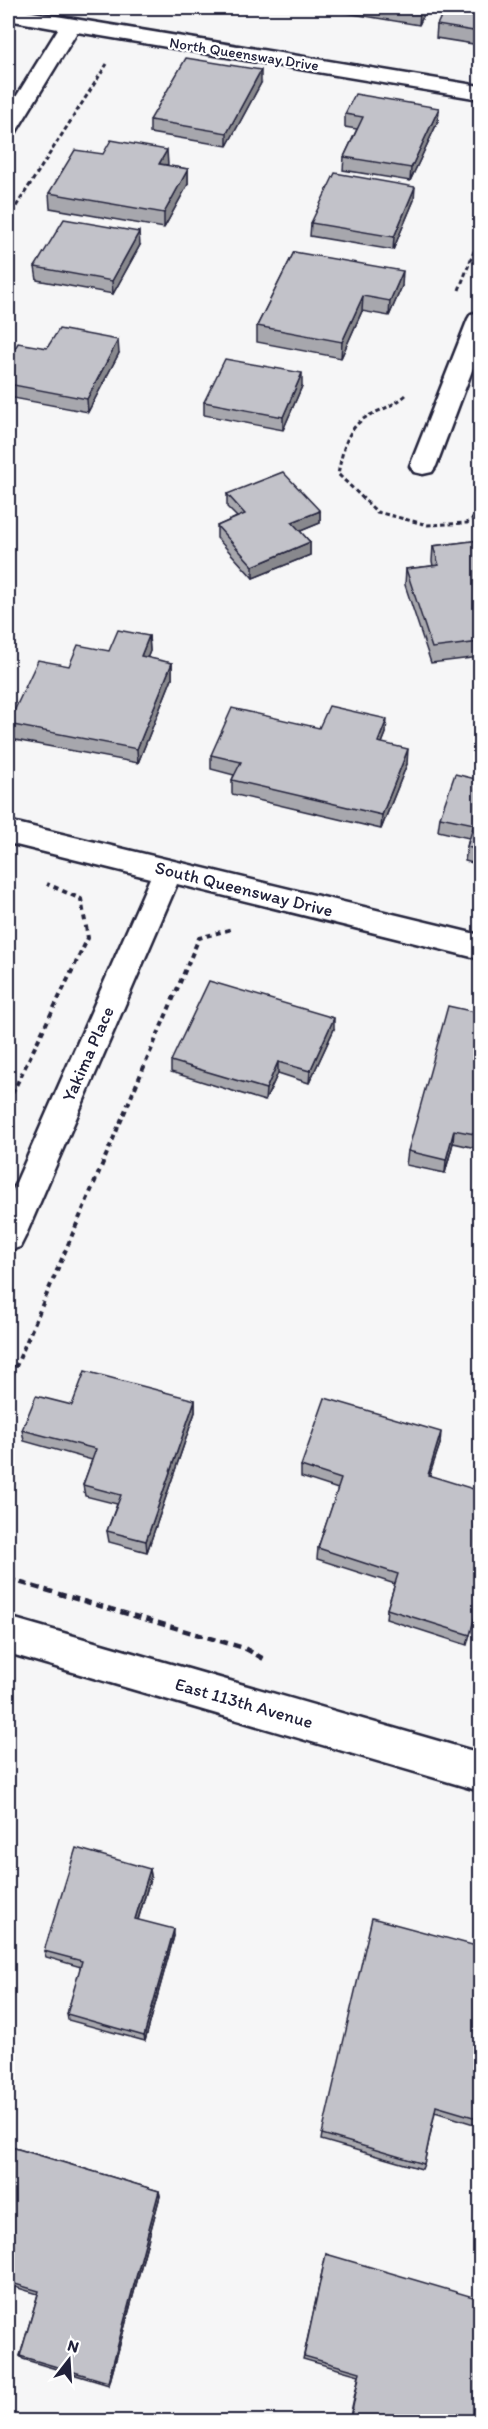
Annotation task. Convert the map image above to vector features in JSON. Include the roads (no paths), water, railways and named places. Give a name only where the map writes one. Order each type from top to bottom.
[{"type":"street","name":"North Queensway Drive","points":[[8,14],[480,93]]},
{"type":"street","points":[[8,127],[70,25]]},
{"type":"street","points":[[423,466],[480,319]]},
{"type":"street","name":"South Queensway Drive","points":[[8,832],[480,947]]},
{"type":"street","name":"Yakima Place","points":[[8,1237],[168,871]]},
{"type":"street","name":"East 113th Avenue","points":[[8,1635],[480,1772]]}]
